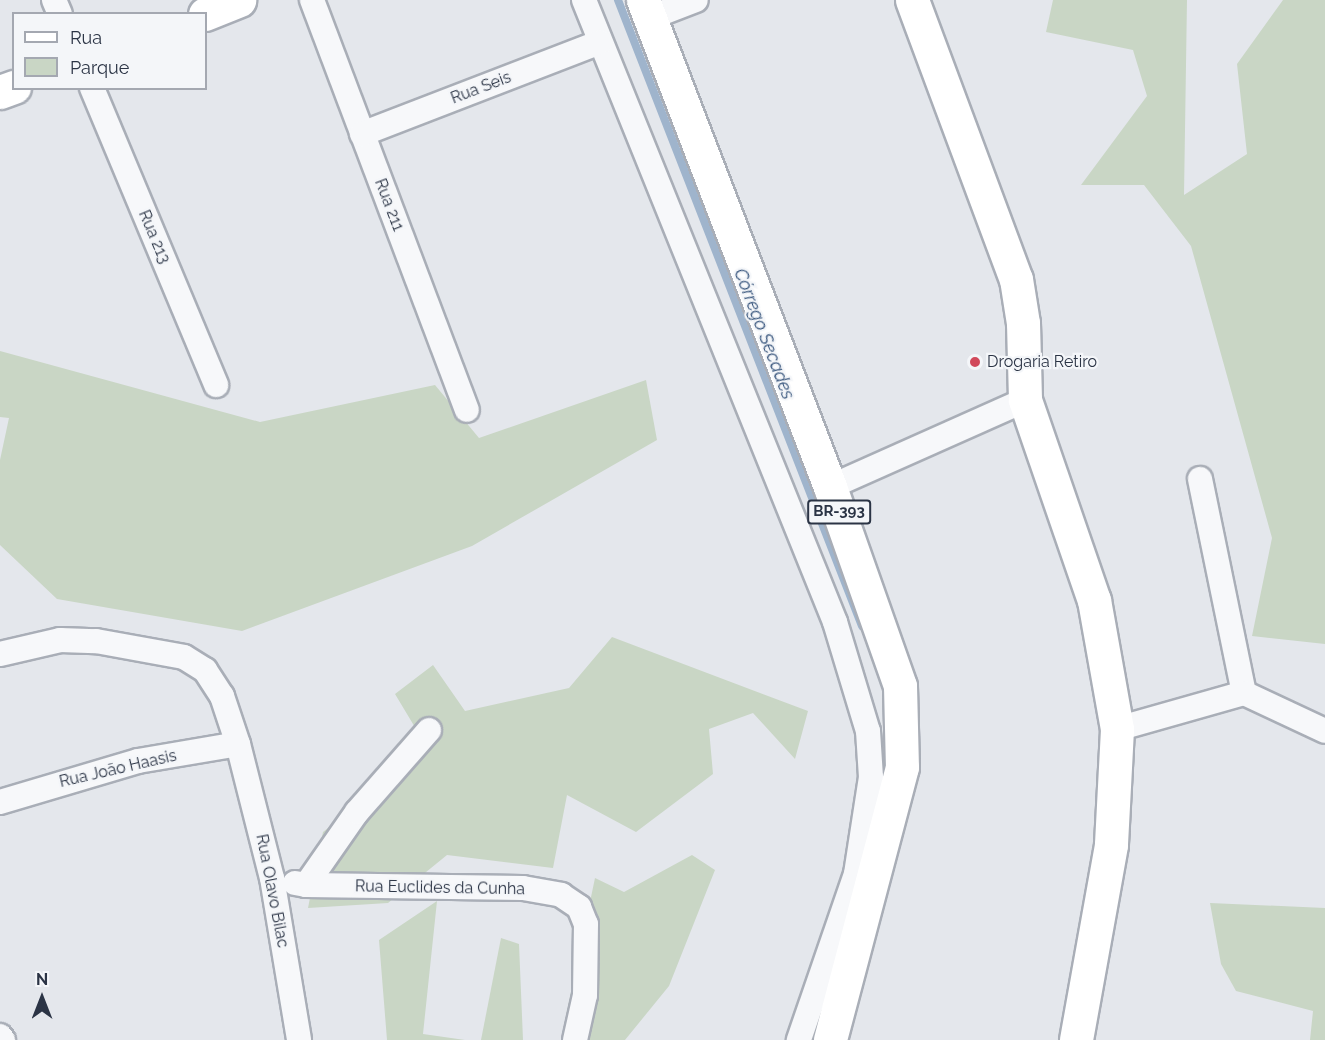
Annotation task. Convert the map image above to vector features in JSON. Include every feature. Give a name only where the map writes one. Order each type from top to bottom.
[{"type":"main road","points":[[207,13],[239,0]]},
{"type":"main road","points":[[912,0],[1016,279],[1023,323],[1025,400],[1094,600],[1117,729],[1111,845],[1076,1040]]},
{"type":"main road","name":"BR-393","points":[[646,9],[830,487],[900,686],[904,714],[902,767],[886,839],[830,1040]]},
{"type":"street","name":"Rua 211","points":[[312,0],[466,410]]},
{"type":"street","points":[[584,0],[835,622],[868,731],[871,777],[856,874],[799,1040]]},
{"type":"street","points":[[646,9],[696,0]]},
{"type":"street","name":"Rua Seis","points":[[362,134],[600,42]]},
{"type":"street","name":"Rua 213","points":[[93,90],[216,385]]},
{"type":"street","points":[[830,487],[1025,400]]},
{"type":"street","points":[[1200,479],[1244,693]]},
{"type":"street","name":"Rua Olavo Bilac","points":[[0,654],[60,640],[96,641],[184,657],[205,670],[222,696],[238,744],[272,878],[299,1040]]},
{"type":"street","points":[[1117,729],[1244,693],[1325,731]]},
{"type":"street","points":[[306,885],[357,812],[429,730]]},
{"type":"street","name":"Rua João Haasis","points":[[0,802],[138,761],[238,744]]},
{"type":"street","name":"Rua Euclides da Cunha","points":[[272,878],[306,885],[524,888],[561,895],[579,907],[586,924],[587,974],[575,1040]]},
{"type":"green space","points":[[1053,0],[1187,0],[1184,195],[1247,154],[1237,64],[1283,0],[1325,0],[1325,644],[1252,636],[1272,538],[1191,246],[1144,185],[1081,185],[1147,96],[1133,50],[1046,32]]},
{"type":"green space","points":[[0,351],[260,422],[435,385],[479,438],[646,380],[657,440],[472,546],[242,631],[57,599],[0,545],[0,460],[9,418],[0,417]]},
{"type":"green space","points":[[612,637],[808,711],[795,759],[753,713],[709,729],[713,774],[636,832],[567,795],[553,868],[447,855],[388,903],[308,908],[323,832],[428,749],[395,694],[433,665],[465,711],[569,688]]},
{"type":"green space","points":[[692,855],[715,870],[669,986],[625,1040],[561,1040],[595,878],[624,892]]},
{"type":"green space","points":[[437,901],[423,1034],[465,1040],[387,1040],[379,940]]},
{"type":"green space","points":[[1210,903],[1325,908],[1325,1040],[1310,1040],[1313,1011],[1236,991],[1221,964]]},
{"type":"green space","points":[[501,938],[519,944],[523,1040],[481,1040]]},
{"type":"waterway","name":"Córrego Secades","points":[[618,0],[862,626]]},
{"type":"place","name":"Drogaria Retiro","points":[[975,362]]}]
